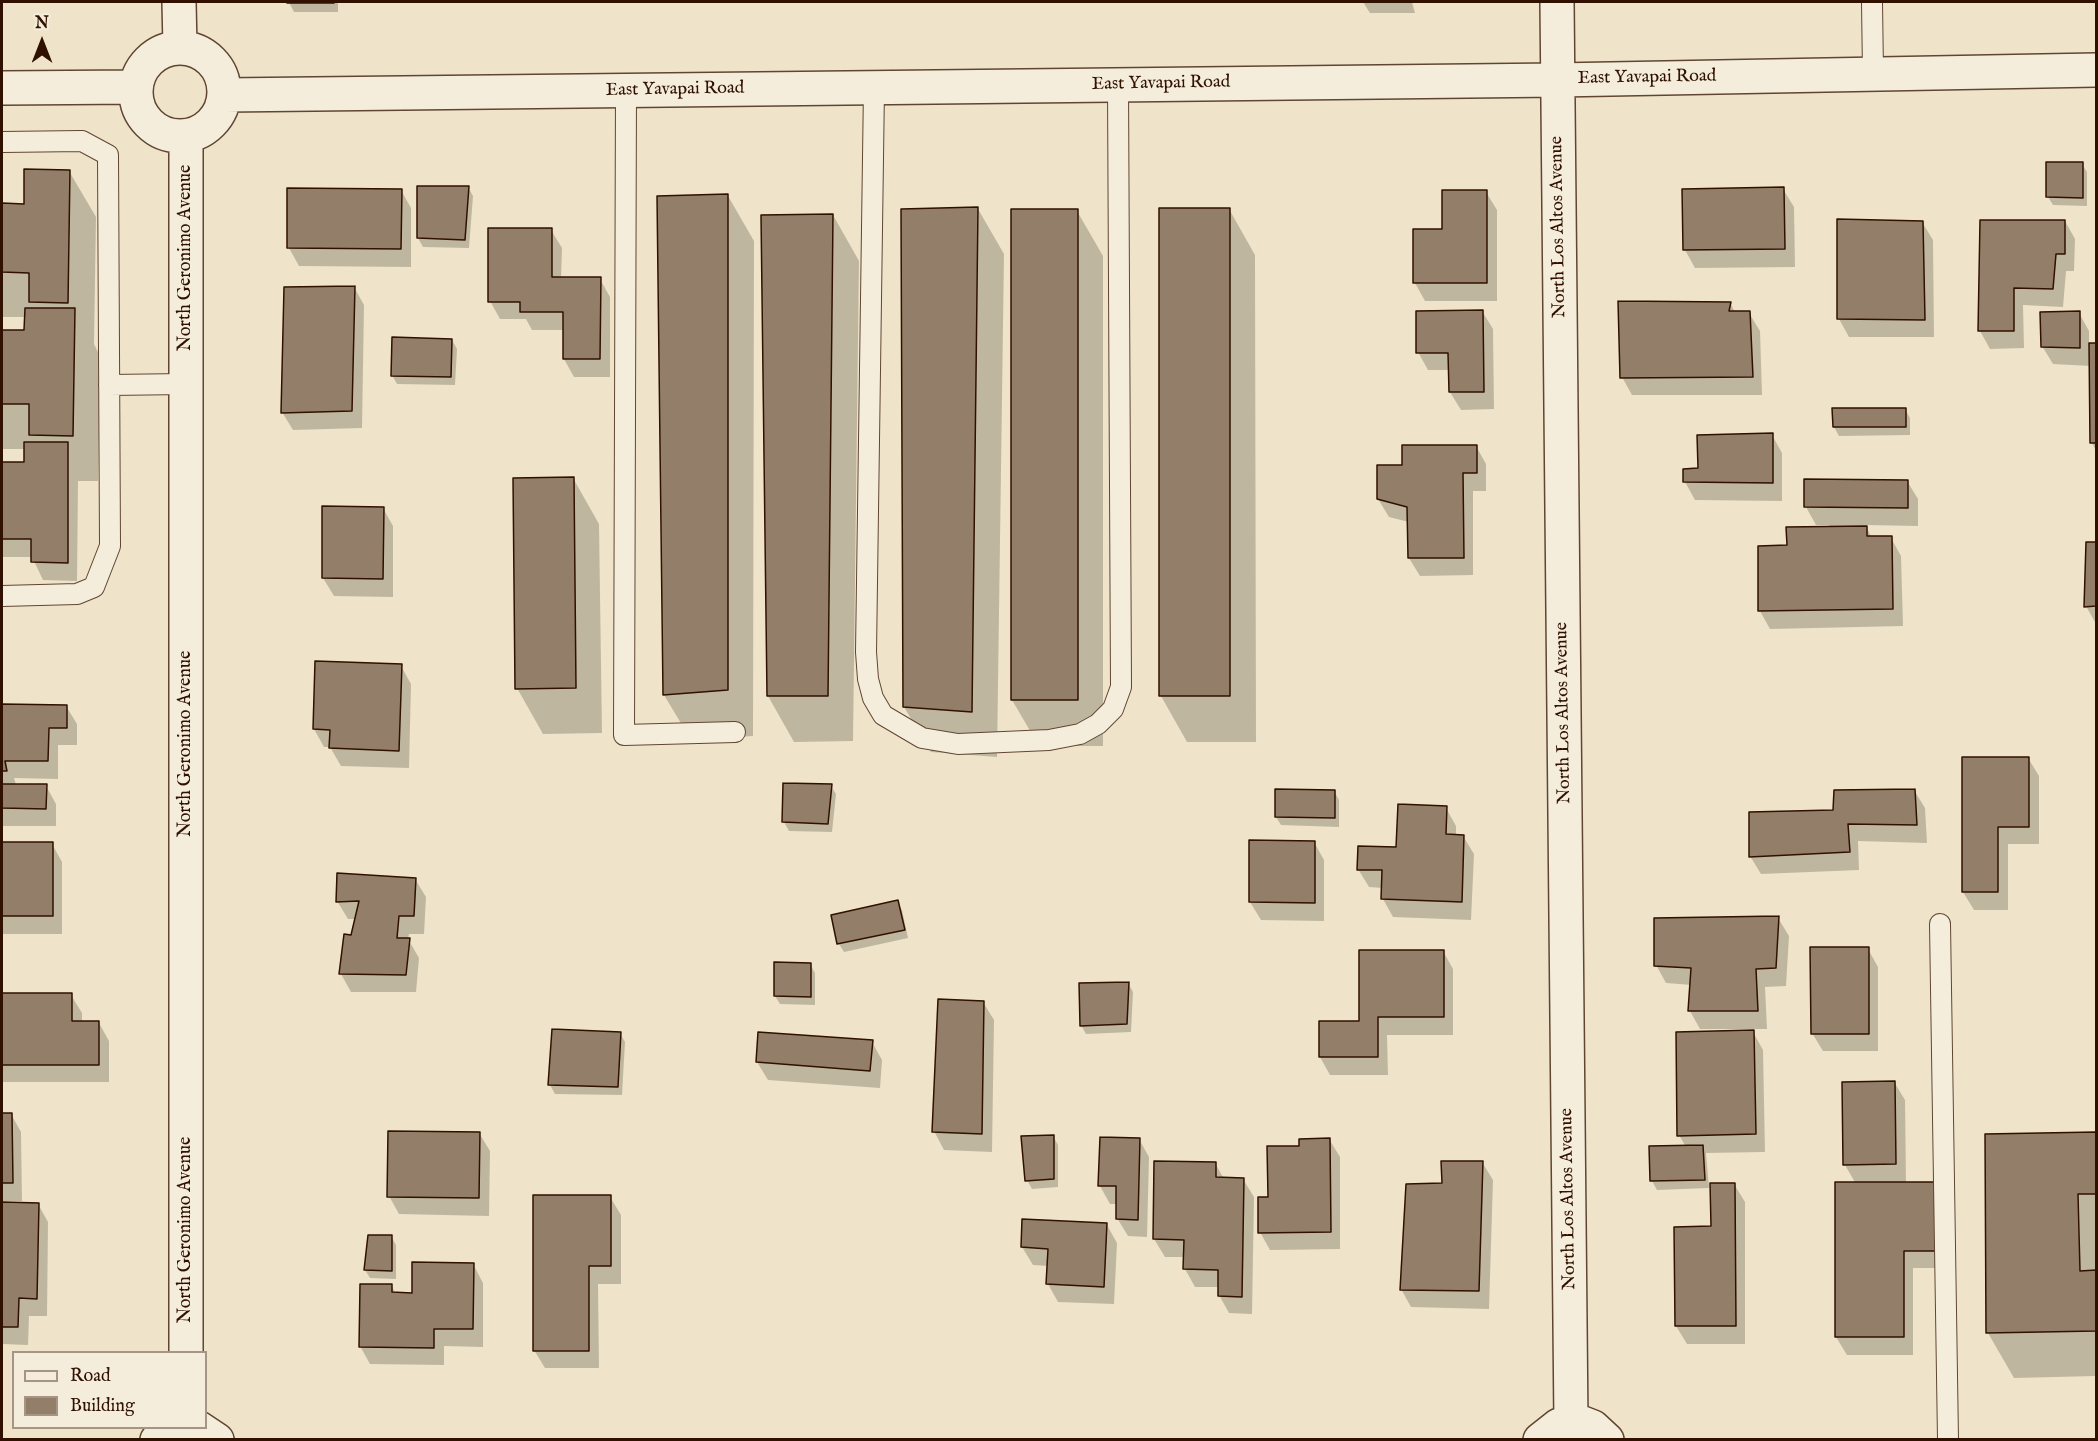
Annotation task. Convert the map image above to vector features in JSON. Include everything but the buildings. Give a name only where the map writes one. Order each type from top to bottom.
[{"type":"street","points":[[179,2],[180,48]]},
{"type":"street","name":"North Los Altos Avenue","points":[[1557,2],[1571,1424]]},
{"type":"street","points":[[180,48],[200,52],[215,63],[224,84],[225,95],[221,110],[212,123],[199,132],[186,136],[170,135],[156,129],[142,115],[137,103],[136,87],[140,73],[151,58],[164,51],[180,48]]},
{"type":"street","name":"East Yavapai Road","points":[[225,95],[1557,80],[2097,70]]},
{"type":"street","points":[[2,88],[136,87]]},
{"type":"street","name":"North Geronimo Avenue","points":[[186,136],[186,1351]]},
{"type":"street","points":[[1540,1440],[1559,1425],[1580,1422],[1593,1427],[1606,1440]]},
{"type":"street","points":[[157,1440],[176,1429]]},
{"type":"street","points":[[200,1429],[217,1440]]},
{"type":"lane","points":[[1872,2],[1873,73]]},
{"type":"lane","points":[[874,87],[866,651],[868,679],[873,698],[883,715],[899,727],[922,738],[958,744],[1049,740],[1080,734],[1098,724],[1113,710],[1121,687],[1118,85]]},
{"type":"lane","points":[[626,90],[624,735],[735,732]]},
{"type":"lane","points":[[2,142],[82,141],[108,155],[110,546],[94,587],[77,594],[2,596]]},
{"type":"lane","points":[[109,385],[186,384]]},
{"type":"lane","points":[[1940,924],[1948,1440]]}]
